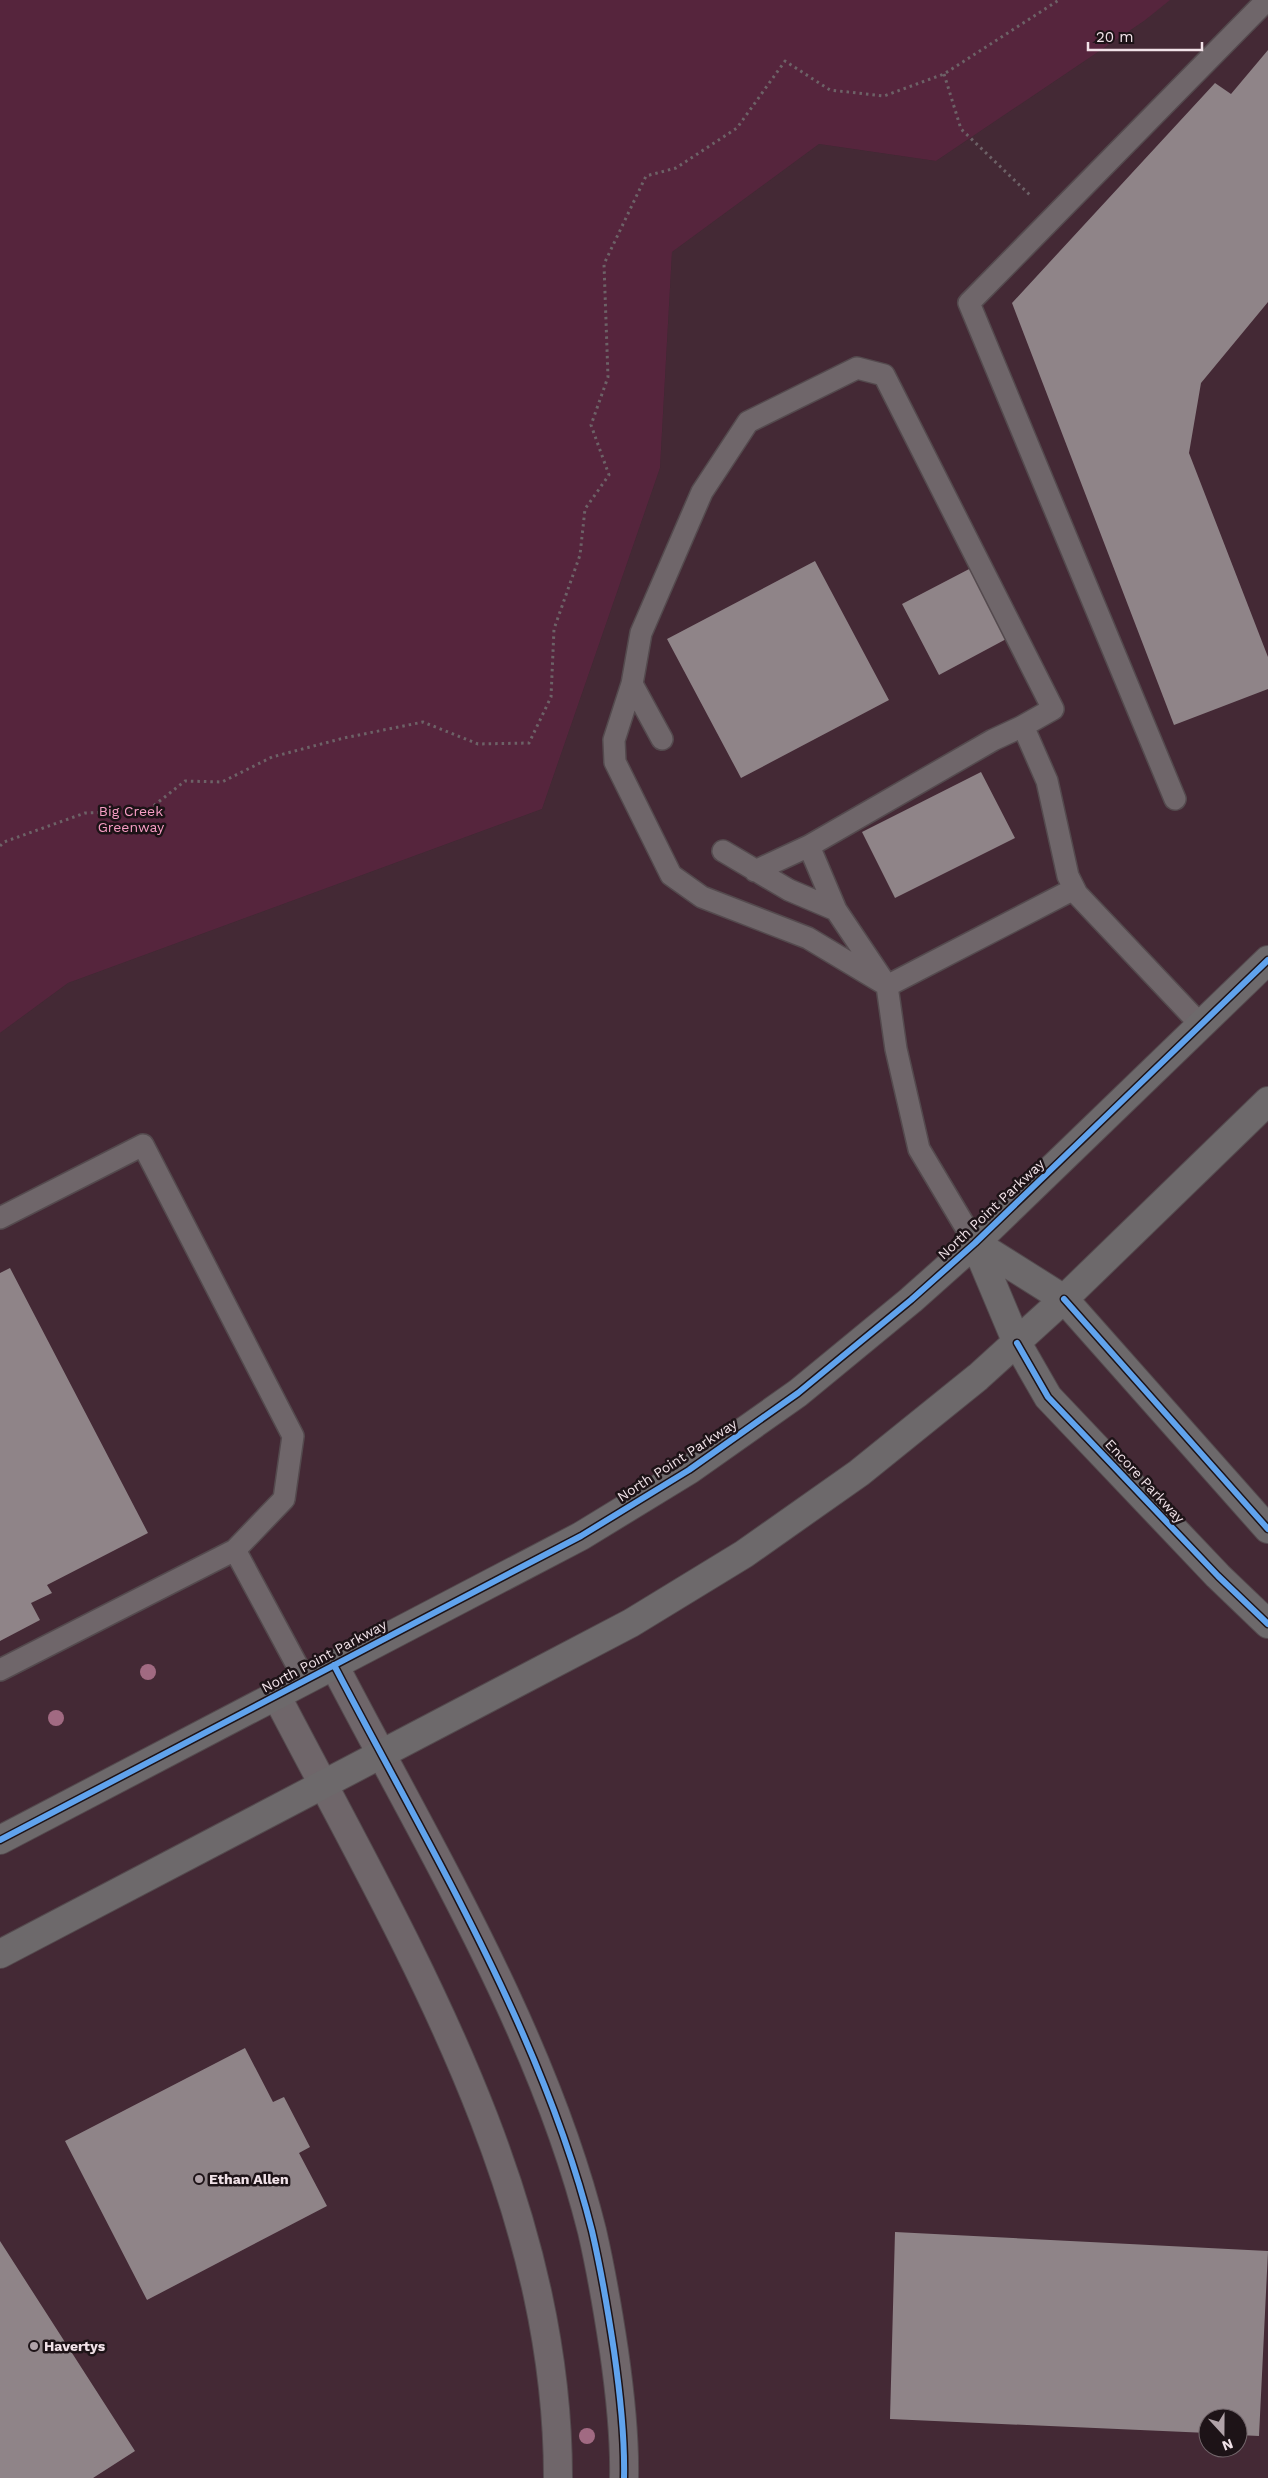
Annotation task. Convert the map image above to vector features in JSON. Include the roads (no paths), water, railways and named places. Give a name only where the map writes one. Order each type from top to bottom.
[{"type":"street","name":"North Point Parkway","points":[[0,1840],[581,1536],[689,1470],[798,1393],[900,1309],[975,1243],[1268,960]]},
{"type":"street","points":[[0,1954],[631,1623],[744,1554],[859,1473],[945,1405],[1017,1343],[1268,1101]]},
{"type":"street","points":[[975,1243],[1064,1299],[1268,1529]]},
{"type":"street","name":"Encore Parkway","points":[[975,1243],[1017,1343],[1048,1397],[1218,1576],[1268,1624]]},
{"type":"street","points":[[334,1665],[458,1902],[522,2032],[572,2166],[592,2230],[608,2310],[625,2452],[624,2478]]},
{"type":"street","points":[[276,1695],[399,1933],[452,2041],[487,2124],[509,2187],[528,2253],[542,2321],[552,2390],[558,2478]]},
{"type":"lane","points":[[1175,800],[970,303],[1267,0]]},
{"type":"lane","points":[[755,871],[808,846],[993,740],[1053,709],[884,375],[857,368],[748,422],[702,492],[641,633],[632,684],[614,740],[615,762],[671,874],[702,897],[808,938],[887,986]]},
{"type":"lane","points":[[632,684],[662,739]]},
{"type":"lane","points":[[1023,726],[1047,781],[1068,876],[1074,889],[1201,1026]]},
{"type":"lane","points":[[808,846],[836,910],[887,986],[896,1049],[920,1149],[975,1243]]},
{"type":"lane","points":[[723,852],[789,890],[836,910]]},
{"type":"lane","points":[[887,986],[1074,889]]},
{"type":"lane","points":[[0,1218],[144,1145],[292,1436],[284,1499],[235,1550],[0,1670]]},
{"type":"lane","points":[[235,1550],[305,1680]]},
{"type":"place","name":"Ethan Allen","points":[[199,2179]]},
{"type":"place","name":"Havertys","points":[[34,2346]]},
{"type":"park label","name":"Big Creek Greenway","points":[[131,820]]}]
